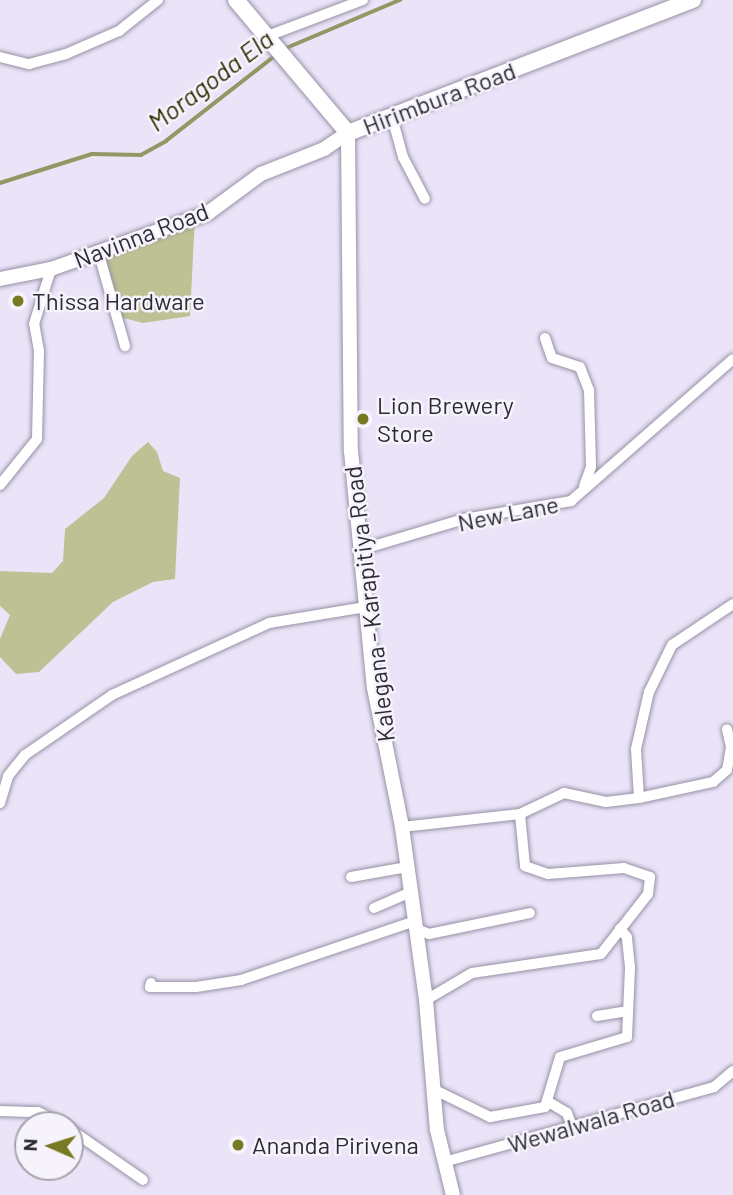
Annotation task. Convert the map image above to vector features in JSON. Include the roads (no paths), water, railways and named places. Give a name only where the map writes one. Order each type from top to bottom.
[{"type":"main road","name":"Hirimbura Road","points":[[236,0],[286,64],[348,133],[693,0]]},
{"type":"main road","name":"Navinna Road","points":[[0,279],[51,269],[208,213],[261,174],[324,149],[348,133]]},
{"type":"main road","name":"Kalegana - Karapitiya Road","points":[[348,133],[351,451],[360,550],[374,688],[402,827],[426,1000],[433,1089],[444,1162],[453,1195]]},
{"type":"street","points":[[0,57],[29,64],[66,54],[119,31],[158,0]]},
{"type":"street","points":[[268,40],[363,0]]},
{"type":"street","points":[[392,117],[403,158],[425,199]]},
{"type":"street","points":[[98,251],[125,346]]},
{"type":"street","points":[[0,485],[37,439],[39,351],[34,324],[51,269]]},
{"type":"street","points":[[545,338],[552,358],[580,367],[589,390],[591,467],[584,487]]},
{"type":"street","name":"New Lane","points":[[360,550],[464,519],[570,501],[733,359]]},
{"type":"street","points":[[639,798],[636,750],[649,692],[672,645],[733,604]]},
{"type":"street","points":[[0,803],[8,776],[25,755],[112,695],[270,623],[309,613],[366,607]]},
{"type":"street","points":[[402,827],[520,814],[564,793],[606,802],[639,798],[713,782],[727,770],[731,747],[727,729]]},
{"type":"street","points":[[426,1000],[472,973],[601,954],[648,894],[650,877],[624,868],[548,874],[525,866],[520,814]]},
{"type":"street","points":[[351,877],[407,867]]},
{"type":"street","points":[[374,908],[411,892]]},
{"type":"street","points":[[151,983],[150,987],[196,987],[241,980],[415,925],[429,934],[530,913]]},
{"type":"street","points":[[433,1089],[490,1117],[545,1107],[560,1057],[627,1037],[626,1011],[631,967],[627,937],[620,929]]},
{"type":"street","points":[[597,1016],[626,1011]]},
{"type":"street","name":"Wewalwala Road","points":[[444,1162],[714,1087],[733,1071]]},
{"type":"street","points":[[547,1101],[567,1113],[572,1128]]},
{"type":"street","points":[[84,1139],[143,1180]]},
{"type":"waterway","name":"Moragoda Ela","points":[[284,49],[400,0]]},
{"type":"waterway","name":"Moragoda Ela","points":[[0,183],[92,154],[141,155],[166,141],[276,55]]},
{"type":"place","name":"Thissa Hardware","points":[[18,301]]},
{"type":"place","name":"Lion Brewery Store","points":[[363,419]]},
{"type":"place","name":"Ananda Pirivena","points":[[238,1145]]}]
